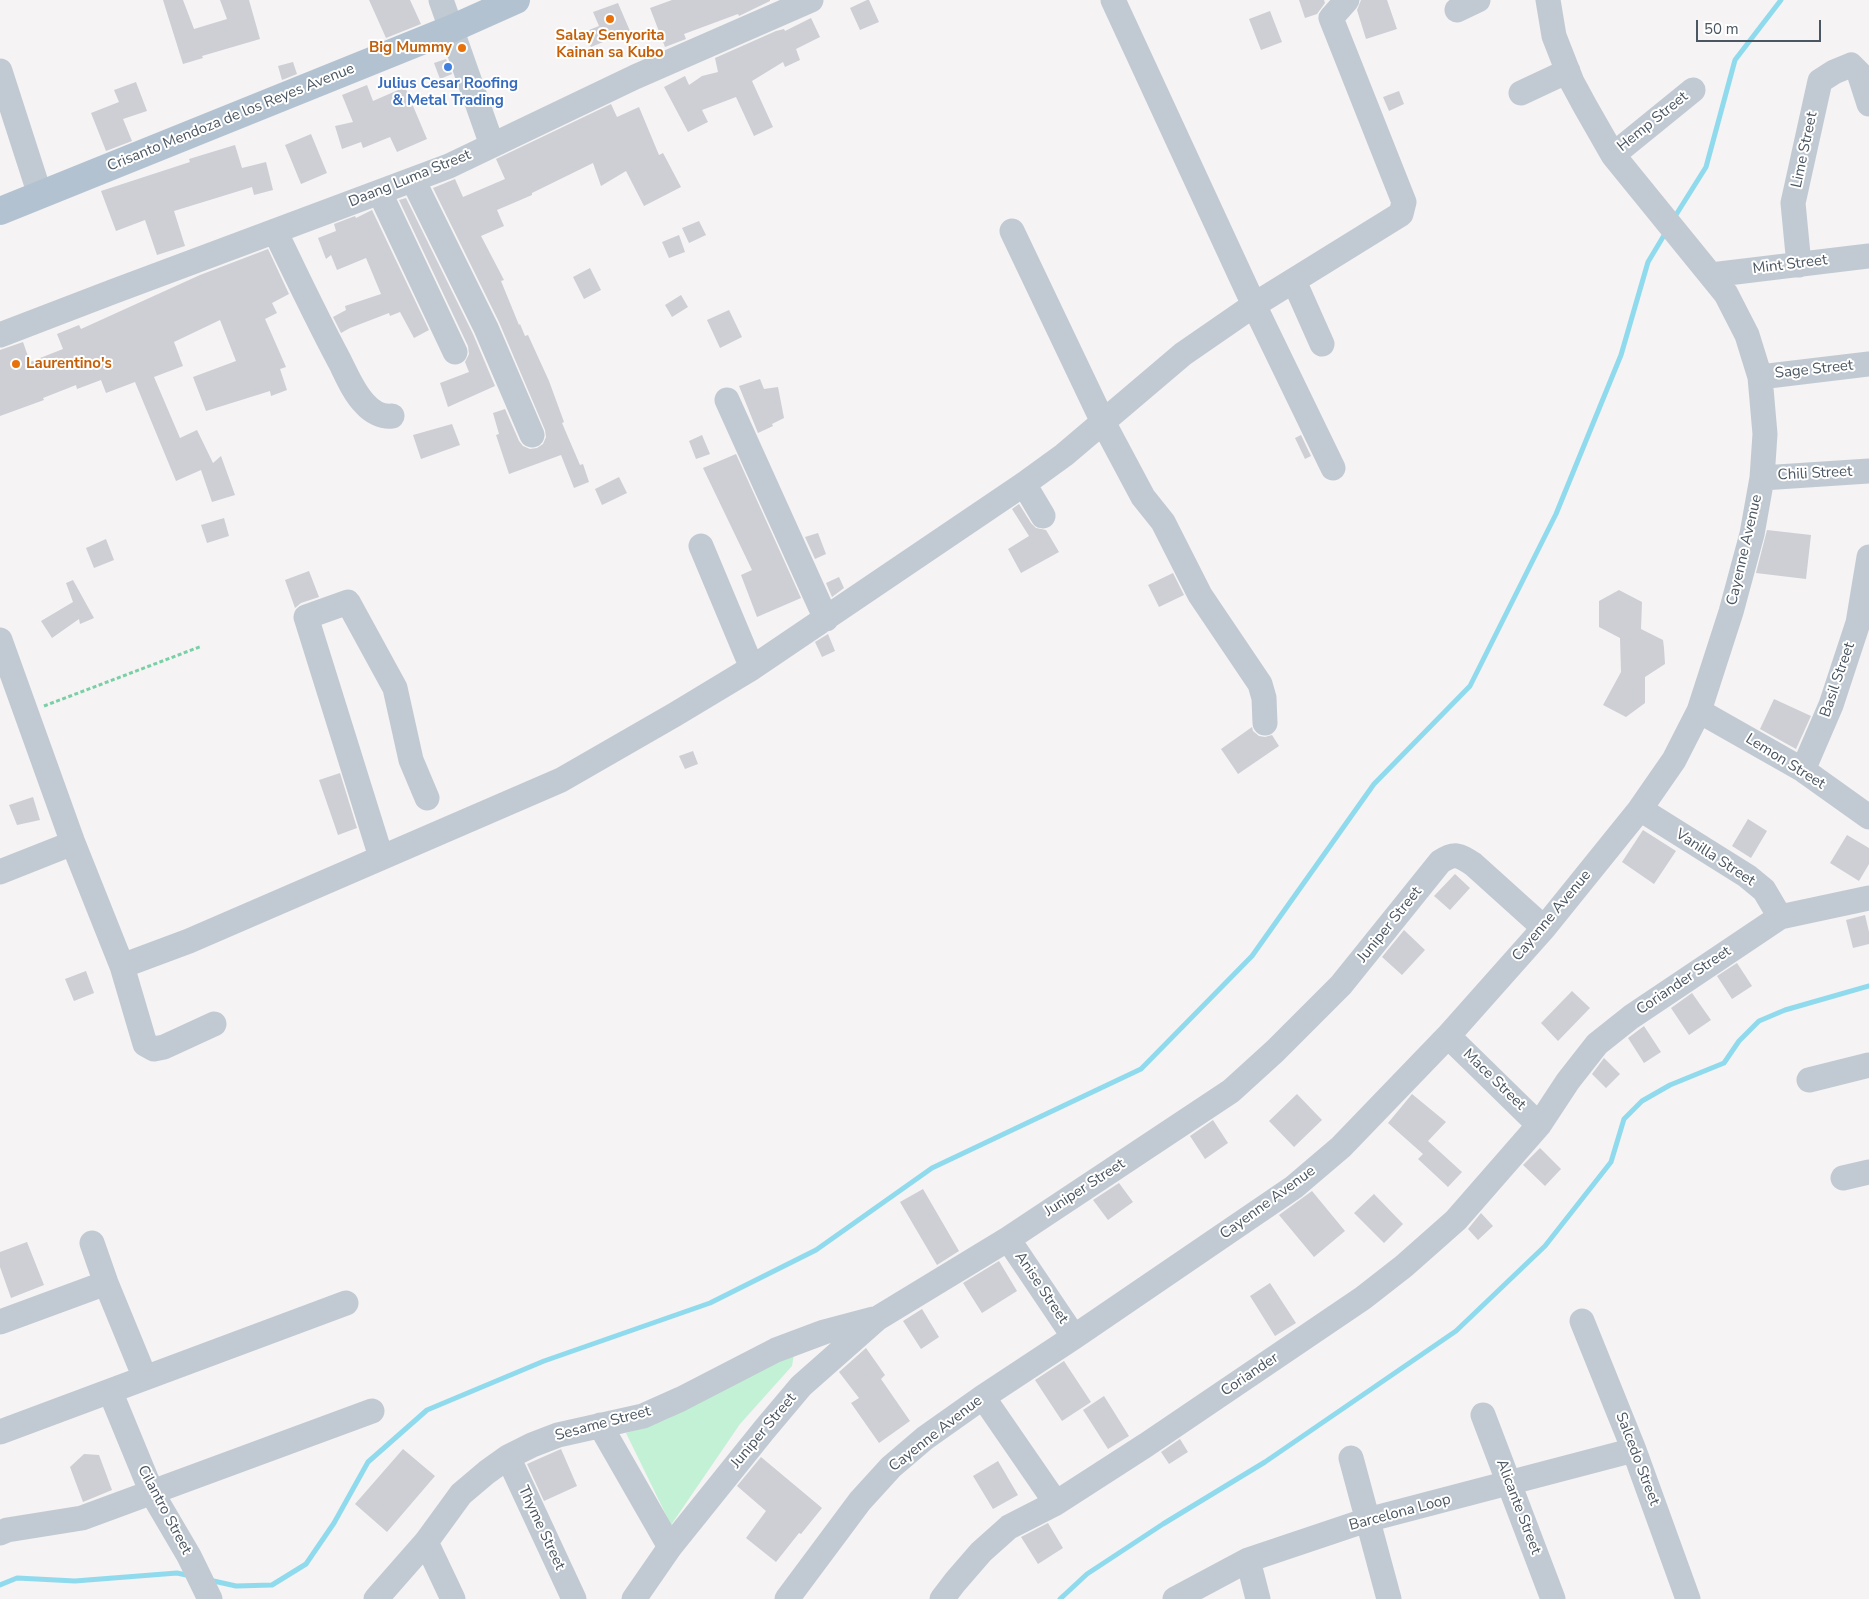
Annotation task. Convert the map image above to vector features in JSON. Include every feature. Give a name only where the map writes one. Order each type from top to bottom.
[{"type":"main road","name":"Crisanto Mendoza de los Reyes Avenue","points":[[0,211],[451,29],[516,0]]},
{"type":"street","points":[[441,0],[492,145]]},
{"type":"street","name":"Daang Luma Street","points":[[0,335],[449,166],[635,76],[811,0]]},
{"type":"street","points":[[1113,0],[1254,305],[1333,468]]},
{"type":"street","points":[[122,966],[189,941],[561,780],[752,668],[1064,455],[1183,354],[1254,305],[1401,214],[1404,202],[1331,18],[1346,0]]},
{"type":"street","name":"Cayenne Avenue","points":[[787,1599],[860,1501],[891,1467],[925,1438],[1294,1187],[1341,1147],[1448,1036],[1544,928],[1640,809],[1674,760],[1699,711],[1731,612],[1747,551],[1762,478],[1765,434],[1760,376],[1747,335],[1726,294],[1613,155],[1585,106],[1554,36],[1548,0]]},
{"type":"street","name":"Lime Street","points":[[1799,264],[1793,204],[1820,81],[1834,72],[1851,66],[1860,73],[1869,104]]},
{"type":"street","points":[[0,71],[40,195]]},
{"type":"street","points":[[1521,93],[1568,71]]},
{"type":"street","name":"Hemp Street","points":[[1613,155],[1693,90]]},
{"type":"street","points":[[413,180],[486,328],[532,435]]},
{"type":"street","points":[[380,193],[455,352]]},
{"type":"street","points":[[275,231],[331,345],[357,393],[366,405],[382,416],[392,416]]},
{"type":"street","points":[[1012,231],[1103,422],[1143,497],[1163,522],[1200,595],[1260,684],[1264,698],[1265,722]]},
{"type":"street","name":"Mint Street","points":[[1711,274],[1869,256]]},
{"type":"street","points":[[1294,280],[1322,344]]},
{"type":"street","name":"Sage Street","points":[[1760,376],[1869,364]]},
{"type":"street","points":[[727,400],[826,619]]},
{"type":"street","name":"Chili Street","points":[[1762,478],[1869,471]]},
{"type":"street","points":[[1024,484],[1043,516]]},
{"type":"street","points":[[701,546],[752,668]]},
{"type":"street","name":"Basil Street","points":[[1804,770],[1832,705],[1858,623],[1869,557]]},
{"type":"street","points":[[381,857],[306,617],[348,602],[395,688],[411,760],[428,798]]},
{"type":"street","points":[[0,640],[73,843],[122,966],[145,1044],[154,1049],[214,1024]]},
{"type":"street","name":"Lemon Street","points":[[1699,711],[1804,770],[1869,817]]},
{"type":"street","name":"Vanilla Street","points":[[1640,809],[1747,876],[1764,890],[1780,917]]},
{"type":"street","points":[[0,872],[73,843]]},
{"type":"street","name":"Juniper Street","points":[[634,1599],[670,1547],[801,1386],[878,1318],[1008,1239],[1231,1091],[1275,1051],[1341,985],[1440,862],[1450,856],[1460,856],[1473,864],[1544,928]]},
{"type":"street","name":"Coriander Street","points":[[1539,1125],[1568,1081],[1597,1044],[1631,1017],[1780,917],[1869,898]]},
{"type":"street","name":"Mace Street","points":[[1448,1036],[1539,1125]]},
{"type":"street","points":[[1809,1080],[1869,1065]]},
{"type":"street","name":"Coriander","points":[[942,1599],[981,1552],[1010,1527],[1056,1503],[1146,1445],[1363,1298],[1404,1266],[1456,1220],[1539,1125]]},
{"type":"street","points":[[1843,1178],[1869,1172]]},
{"type":"street","name":"Anise Street","points":[[1008,1239],[1074,1337]]},
{"type":"street","points":[[92,1243],[106,1284],[145,1378]]},
{"type":"street","points":[[0,1322],[106,1284]]},
{"type":"street","points":[[0,1432],[346,1303]]},
{"type":"street","name":"Sesame Street","points":[[376,1599],[426,1542],[461,1494],[508,1457],[558,1435],[643,1416],[681,1399],[776,1350],[824,1332],[878,1318]]},
{"type":"street","name":"Salcedo Street","points":[[1582,1321],[1634,1450],[1688,1599]]},
{"type":"street","name":"Cilantro Street","points":[[110,1391],[152,1493],[189,1556],[208,1594]]},
{"type":"street","points":[[984,1397],[1056,1503]]},
{"type":"street","points":[[0,1533],[7,1530],[82,1518],[372,1412]]},
{"type":"street","name":"Alicante Street","points":[[1483,1415],[1510,1484],[1546,1596]]},
{"type":"street","points":[[600,1426],[670,1547]]},
{"type":"street","name":"Barcelona Loop","points":[[1175,1599],[1248,1560],[1367,1520],[1634,1450]]},
{"type":"street","name":"Thyme Street","points":[[508,1457],[574,1599]]},
{"type":"street","points":[[1351,1458],[1389,1599]]},
{"type":"street","points":[[426,1542],[453,1599]]},
{"type":"street","points":[[1248,1560],[1258,1599]]},
{"type":"path","points":[[27,712],[202,646]]},
{"type":"green space","points":[[794,1354],[792,1366],[740,1424],[671,1525],[626,1433],[665,1420]]},
{"type":"building","points":[[163,0],[183,0],[194,29],[227,19],[220,0],[249,0],[260,39],[202,56],[203,58],[183,64]]},
{"type":"building","points":[[369,0],[410,0],[421,24],[386,38]]},
{"type":"building","points":[[672,0],[770,1],[739,16],[738,14],[684,34],[686,39],[665,47],[650,8]]},
{"type":"building","points":[[869,0],[879,22],[860,30],[850,8]]},
{"type":"building","points":[[1299,0],[1324,0],[1325,3],[1317,14],[1305,18]]},
{"type":"building","points":[[1361,0],[1387,0],[1397,29],[1366,39],[1357,10]]},
{"type":"building","name":"Salay Senyorita Kainan sa Kubo","points":[[618,3],[630,31],[591,47],[584,32],[599,26],[593,12]]},
{"type":"building","points":[[1270,11],[1282,42],[1261,50],[1249,19]]},
{"type":"building","points":[[811,18],[820,37],[796,49],[800,60],[785,67],[783,62],[752,81],[773,127],[754,136],[736,97],[702,110],[708,122],[688,132],[664,87],[685,76],[689,85],[702,76],[718,72],[715,58],[776,31],[784,29],[785,31]]},
{"type":"building","points":[[446,59],[452,74],[440,79],[434,63]]},
{"type":"building","points":[[293,62],[297,74],[282,80],[278,66]]},
{"type":"building","points":[[136,82],[147,111],[123,119],[132,141],[106,151],[91,113],[119,102],[114,90]]},
{"type":"building","points":[[367,85],[373,101],[405,87],[427,139],[397,152],[390,137],[363,148],[361,142],[342,149],[335,126],[353,122],[342,95]]},
{"type":"building","points":[[1399,91],[1404,104],[1389,111],[1383,97]]},
{"type":"building","points":[[611,104],[617,117],[639,107],[659,155],[663,153],[681,187],[644,206],[626,171],[601,186],[593,163],[532,193],[532,195],[497,210],[504,226],[481,236],[504,280],[501,281],[519,325],[525,336],[528,335],[549,381],[564,422],[562,423],[580,465],[583,464],[589,482],[574,488],[561,455],[509,474],[496,435],[499,434],[493,413],[505,409],[519,441],[523,446],[530,449],[537,448],[543,444],[546,437],[545,430],[499,322],[433,188],[455,179],[463,197],[505,179],[496,159]]},
{"type":"building","points":[[311,134],[327,173],[301,184],[285,145]]},
{"type":"building","points":[[235,145],[242,168],[266,162],[273,190],[254,195],[252,187],[174,211],[185,246],[157,255],[145,220],[116,231],[101,191],[190,162],[189,159]]},
{"type":"building","points":[[406,198],[473,334],[495,386],[448,407],[440,383],[469,372],[465,362],[469,354],[468,346],[399,200]]},
{"type":"building","points":[[372,210],[429,330],[414,338],[400,312],[390,316],[389,313],[341,333],[333,317],[346,310],[345,306],[381,294],[366,258],[337,270],[331,255],[326,259],[318,238],[336,231],[334,224],[355,216],[356,218]]},
{"type":"building","points":[[699,221],[706,235],[689,243],[682,228]]},
{"type":"building","points":[[679,235],[685,252],[669,258],[662,242]]},
{"type":"building","points":[[268,249],[289,294],[272,303],[277,313],[265,319],[286,367],[280,369],[287,390],[271,396],[270,391],[206,411],[193,377],[236,361],[220,320],[174,342],[183,366],[154,377],[180,438],[197,430],[213,463],[221,456],[235,495],[212,502],[201,470],[176,481],[135,382],[106,393],[101,380],[77,389],[76,385],[43,398],[44,400],[0,416],[0,350],[23,342],[30,362],[63,349],[57,334],[79,325],[81,329],[200,275]]},
{"type":"building","points":[[590,268],[601,290],[584,299],[573,277]]},
{"type":"building","points":[[681,295],[688,307],[672,317],[665,305]]},
{"type":"building","points":[[729,310],[742,337],[720,348],[707,320]]},
{"type":"building","points":[[760,379],[764,389],[778,387],[784,418],[758,433],[739,386]]},
{"type":"building","points":[[452,424],[460,445],[421,459],[413,435]]},
{"type":"building","points":[[702,435],[710,454],[696,459],[689,441]]},
{"type":"building","points":[[1301,435],[1311,456],[1305,459],[1295,438]]},
{"type":"building","points":[[736,454],[801,598],[757,617],[741,575],[752,570],[703,468]]},
{"type":"building","points":[[619,477],[627,493],[602,505],[595,489]]},
{"type":"building","points":[[1019,504],[1036,528],[1046,530],[1059,552],[1021,573],[1008,549],[1029,536],[1012,509]]},
{"type":"building","points":[[224,518],[229,536],[207,543],[201,525]]},
{"type":"building","points":[[1767,530],[1811,535],[1806,579],[1756,573]]},
{"type":"building","points":[[818,533],[826,554],[815,559],[805,537]]},
{"type":"building","points":[[106,539],[114,560],[94,568],[86,548]]},
{"type":"building","points":[[309,571],[319,597],[301,603],[295,608],[285,580]]},
{"type":"building","points":[[1173,573],[1184,595],[1159,607],[1148,585]]},
{"type":"building","points":[[839,577],[844,588],[832,597],[826,583]]},
{"type":"building","points":[[73,580],[94,618],[80,624],[79,619],[52,638],[41,621],[73,602],[66,583]]},
{"type":"building","points":[[1619,590],[1642,602],[1641,629],[1663,640],[1665,664],[1645,677],[1645,703],[1626,717],[1603,705],[1621,672],[1620,638],[1599,627],[1599,601]]},
{"type":"building","points":[[828,634],[835,651],[822,657],[815,642]]},
{"type":"building","points":[[1774,699],[1811,716],[1796,749],[1760,729]]},
{"type":"building","points":[[1252,727],[1253,731],[1259,736],[1272,735],[1279,746],[1238,774],[1221,749]]},
{"type":"building","points":[[693,751],[698,764],[685,769],[679,756]]},
{"type":"building","points":[[340,773],[357,828],[338,835],[319,780]]},
{"type":"building","points":[[33,797],[40,820],[17,825],[9,805]]},
{"type":"building","points":[[1748,819],[1767,831],[1751,858],[1732,846]]},
{"type":"building","points":[[1643,830],[1676,851],[1654,884],[1622,862]]},
{"type":"building","points":[[1847,835],[1869,848],[1869,864],[1859,881],[1830,863]]},
{"type":"building","points":[[1455,874],[1470,888],[1450,910],[1434,896]]},
{"type":"building","points":[[1865,915],[1869,932],[1869,944],[1853,948],[1846,920]]},
{"type":"building","points":[[1404,930],[1425,950],[1402,975],[1382,957]]},
{"type":"building","points":[[1737,963],[1752,986],[1732,999],[1717,976]]},
{"type":"building","points":[[86,971],[94,993],[74,1001],[65,979]]},
{"type":"building","points":[[1572,991],[1590,1008],[1558,1041],[1541,1023]]},
{"type":"building","points":[[1692,993],[1711,1020],[1689,1035],[1671,1008]]},
{"type":"building","points":[[1644,1026],[1661,1052],[1644,1063],[1628,1038]]},
{"type":"building","points":[[1604,1058],[1620,1074],[1606,1088],[1592,1074]]},
{"type":"building","points":[[1297,1094],[1322,1120],[1294,1147],[1269,1121]]},
{"type":"building","points":[[1412,1094],[1446,1122],[1428,1141],[1462,1172],[1448,1187],[1418,1159],[1423,1154],[1388,1123]]},
{"type":"building","points":[[1213,1120],[1228,1143],[1205,1159],[1190,1136]]},
{"type":"building","points":[[1540,1148],[1561,1169],[1545,1186],[1523,1165]]},
{"type":"building","points":[[1119,1183],[1133,1202],[1108,1220],[1093,1200]]},
{"type":"building","points":[[923,1189],[959,1251],[937,1265],[900,1202]]},
{"type":"building","points":[[1312,1191],[1345,1231],[1314,1257],[1279,1215]]},
{"type":"building","points":[[1374,1194],[1403,1224],[1384,1243],[1354,1213]]},
{"type":"building","points":[[1481,1213],[1493,1226],[1478,1240],[1468,1229]]},
{"type":"building","points":[[27,1242],[44,1285],[11,1298],[0,1267],[0,1252]]},
{"type":"building","points":[[999,1261],[1017,1291],[982,1313],[963,1283]]},
{"type":"building","points":[[1270,1283],[1296,1323],[1275,1336],[1250,1296]]},
{"type":"building","points":[[922,1309],[939,1337],[921,1349],[903,1321]]},
{"type":"building","points":[[866,1348],[885,1375],[881,1379],[910,1421],[879,1443],[851,1403],[859,1398],[839,1372]]},
{"type":"building","points":[[1064,1361],[1091,1402],[1062,1421],[1035,1380]]},
{"type":"building","points":[[1104,1396],[1129,1436],[1108,1449],[1083,1410]]},
{"type":"building","points":[[1180,1439],[1188,1452],[1169,1464],[1161,1452]]},
{"type":"building","points":[[403,1449],[435,1476],[387,1532],[355,1504]]},
{"type":"building","points":[[561,1449],[577,1486],[544,1501],[527,1464]]},
{"type":"building","points":[[84,1454],[99,1455],[112,1490],[83,1502],[70,1467]]},
{"type":"building","points":[[761,1457],[822,1508],[776,1562],[746,1538],[766,1511],[737,1486]]},
{"type":"building","points":[[998,1461],[1018,1495],[993,1509],[973,1476]]},
{"type":"building","points":[[1048,1523],[1063,1548],[1038,1564],[1021,1537]]},
{"type":"waterway","points":[[1674,218],[1706,167],[1735,60],[1781,0]]},
{"type":"waterway","points":[[209,1580],[236,1586],[272,1585],[306,1564],[334,1523],[368,1462],[427,1410],[544,1361],[710,1303],[816,1250],[932,1168],[1141,1069],[1252,956],[1374,784],[1470,686],[1556,514],[1621,355],[1648,262],[1666,232]]},
{"type":"waterway","points":[[1060,1599],[1087,1574],[1163,1524],[1265,1462],[1456,1331],[1545,1246],[1611,1162],[1624,1119],[1642,1101],[1670,1085],[1724,1063],[1739,1041],[1759,1021],[1785,1010],[1869,986]]},
{"type":"waterway","points":[[0,1585],[17,1578],[75,1581],[177,1573],[191,1576]]},
{"type":"place","name":"Salay Senyorita Kainan sa Kubo","points":[[610,19]]},
{"type":"place","name":"Big Mummy","points":[[462,48]]},
{"type":"place","name":"Julius Cesar Roofing & Metal Trading","points":[[448,67]]},
{"type":"place","name":"Laurentino's","points":[[16,364]]}]
